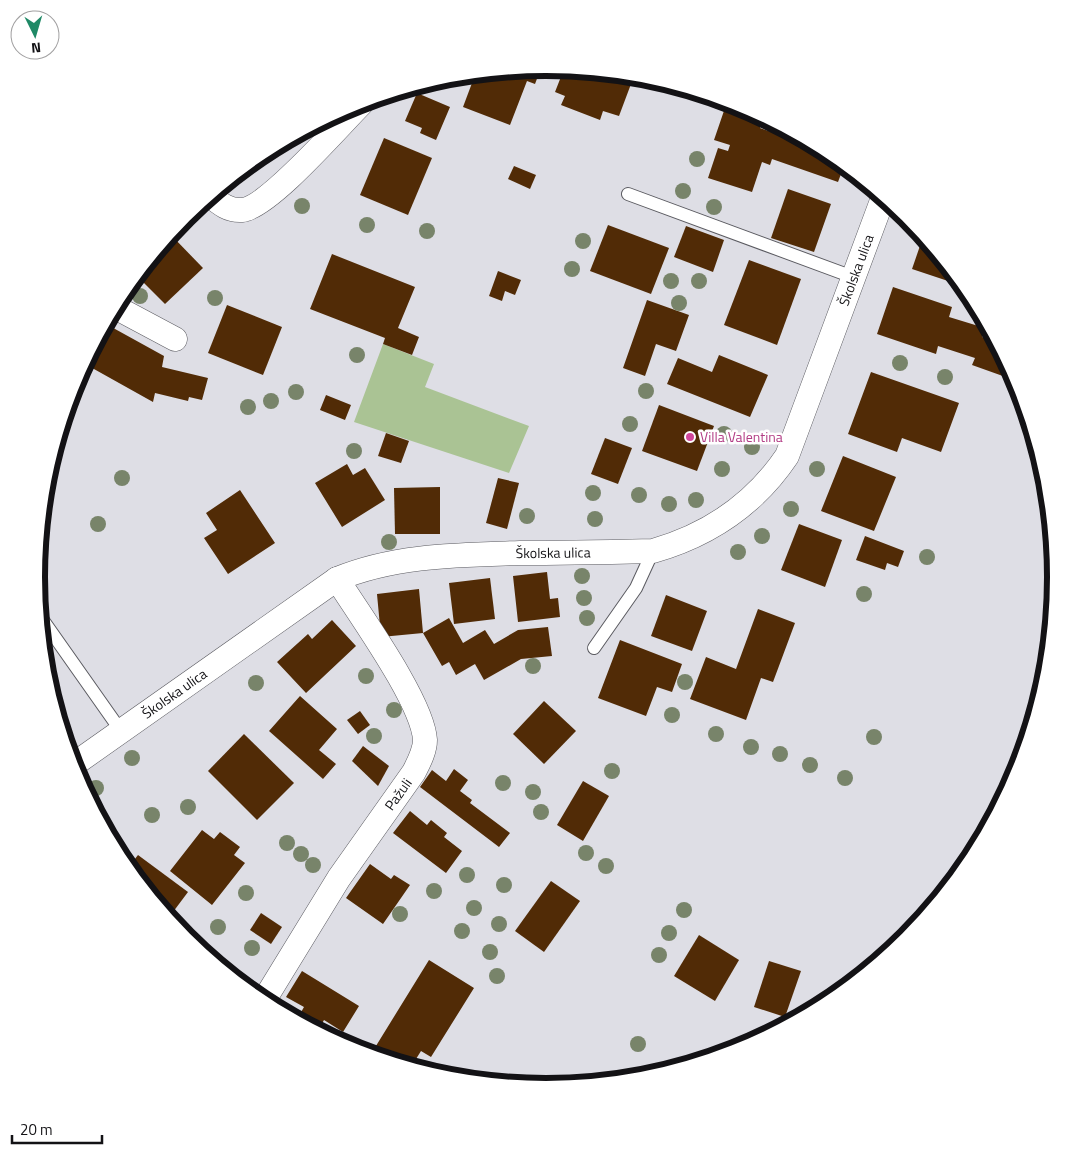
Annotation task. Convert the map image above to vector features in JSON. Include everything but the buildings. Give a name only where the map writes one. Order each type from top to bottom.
[{"type":"street","points":[[217,200],[231,209],[242,210],[264,200],[347,118]]},
{"type":"street","name":"Školska ulica","points":[[80,760],[337,578],[371,566],[407,559],[485,554],[653,551],[682,543],[738,511],[761,491],[787,456],[880,205]]},
{"type":"street","points":[[122,311],[175,339]]},
{"type":"street","name":"Pažuli","points":[[268,994],[339,878],[414,772],[425,742],[423,728],[415,708],[337,578]]},
{"type":"lane","points":[[628,194],[853,277]]},
{"type":"lane","points":[[594,648],[636,588],[653,551]]},
{"type":"lane","points":[[48,627],[120,731]]},
{"type":"green space","points":[[383,344],[434,364],[425,387],[529,426],[509,473],[354,422]]},
{"type":"place","name":"Villa Valentina","points":[[690,437]]}]
